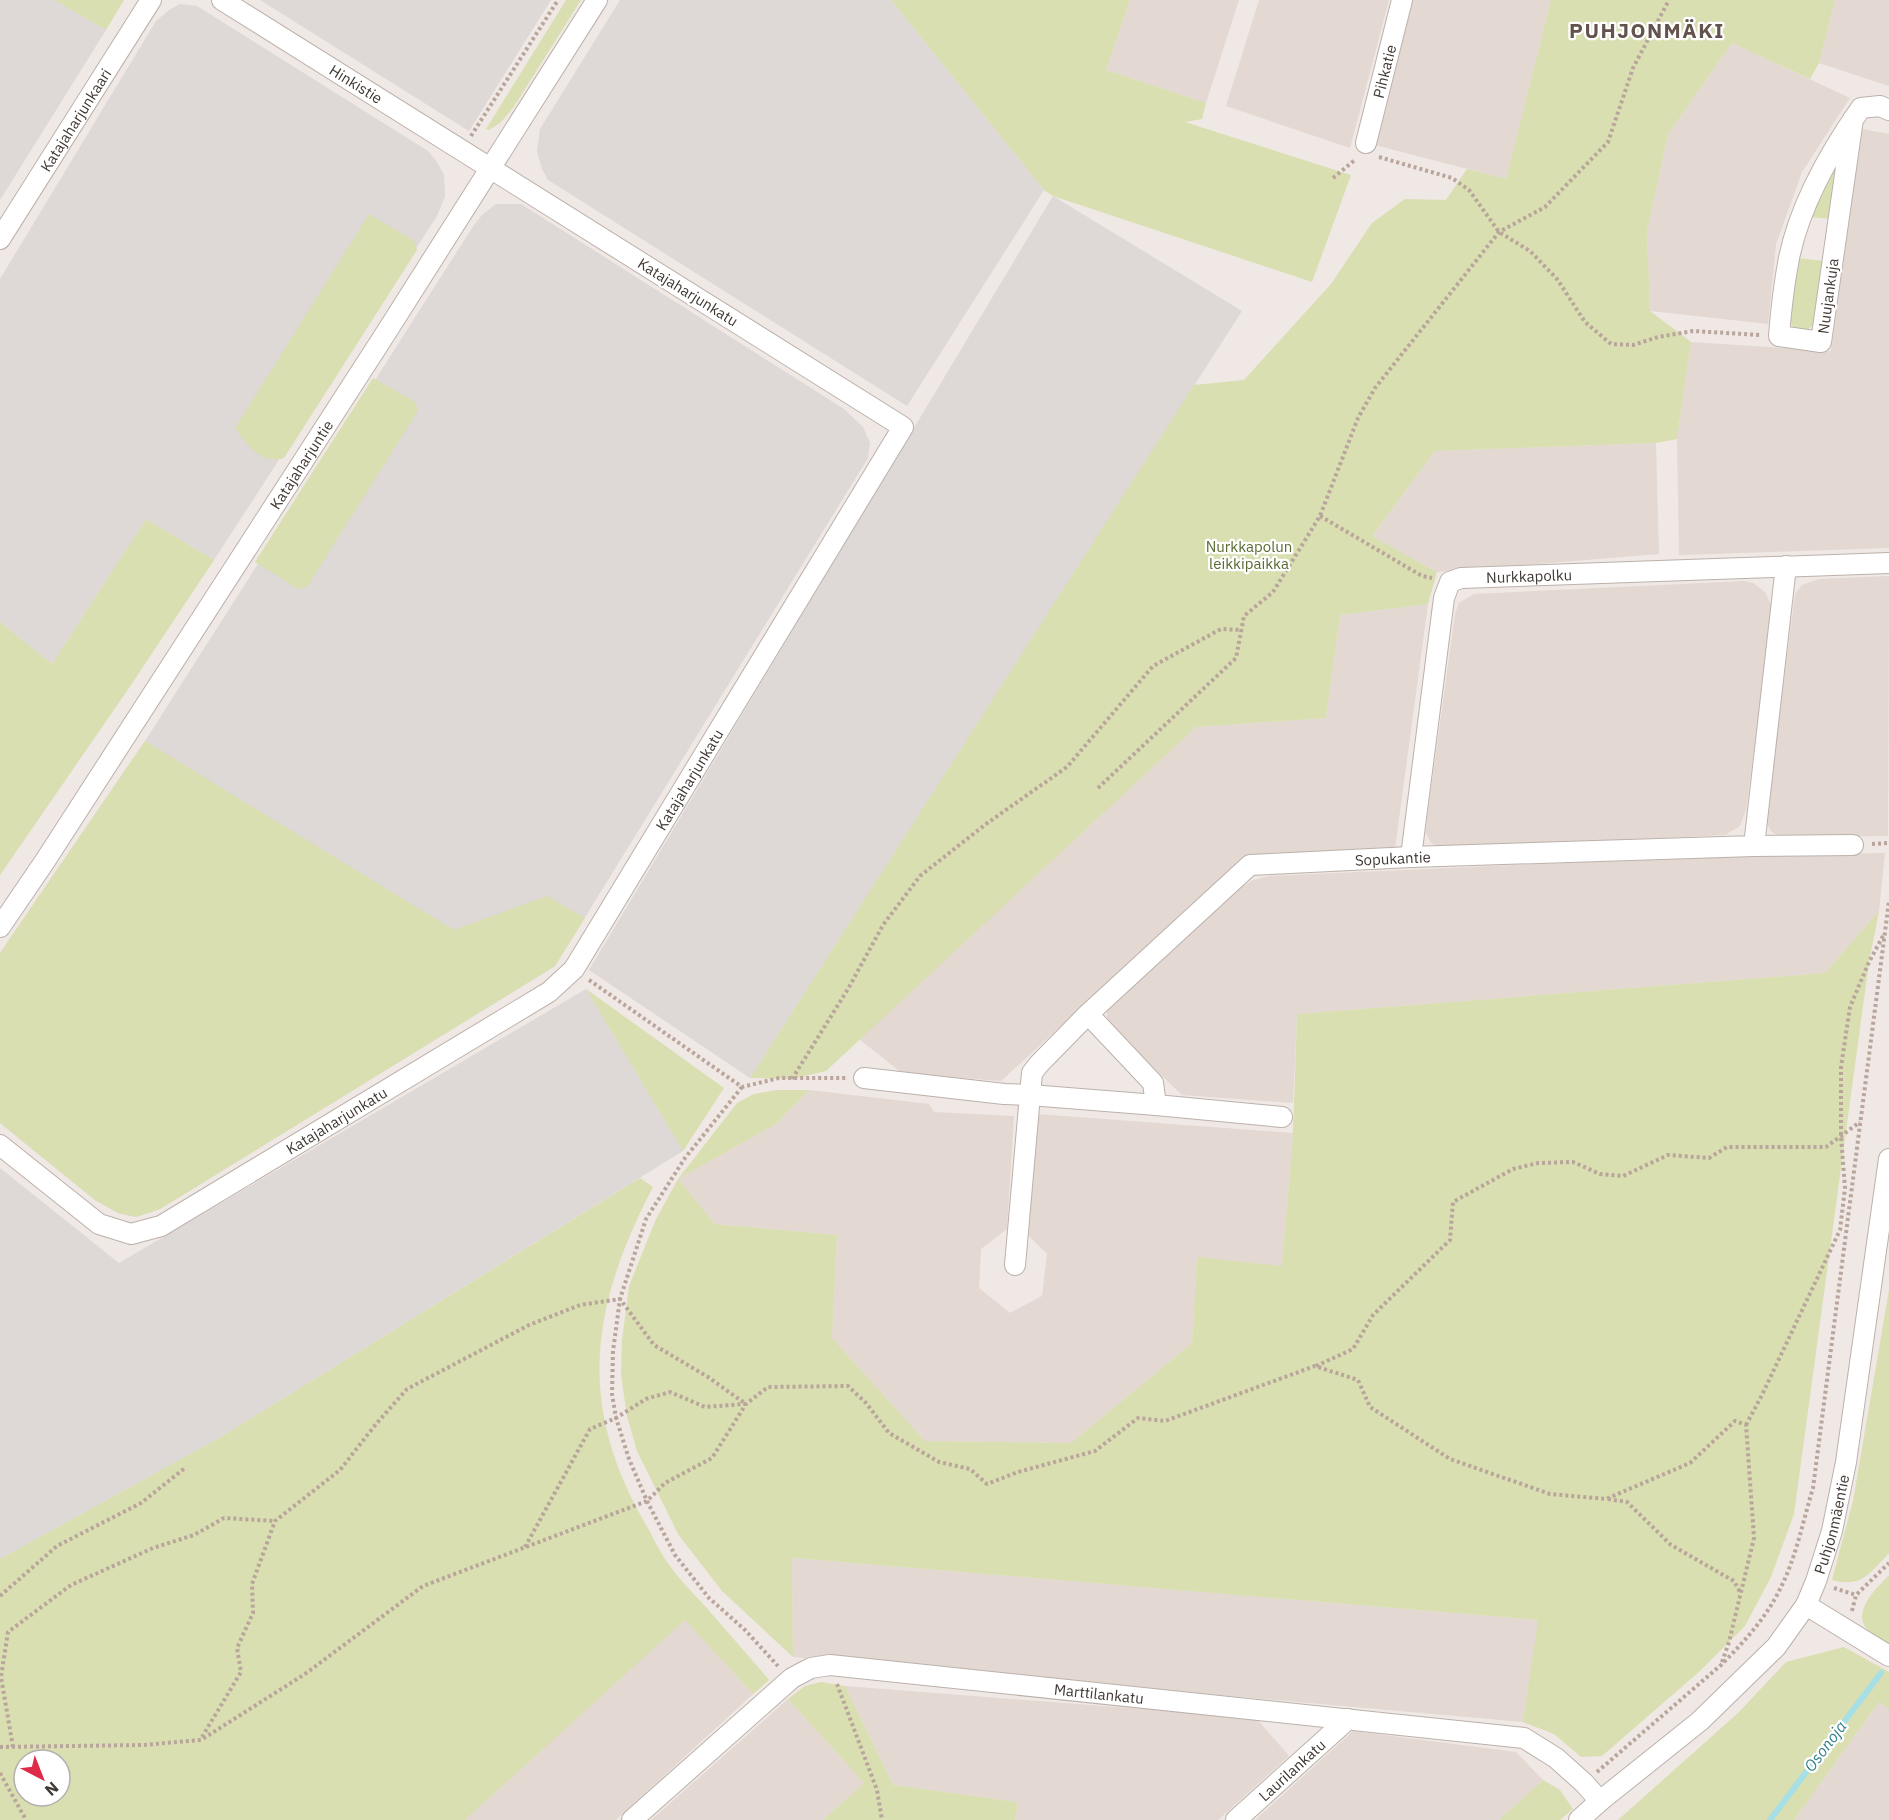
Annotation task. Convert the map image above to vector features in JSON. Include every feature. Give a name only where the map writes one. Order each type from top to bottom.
[{"type":"street","name":"Katajaharjunkaari","points":[[0,239],[151,0]]},
{"type":"street","name":"Hinkistie","points":[[222,0],[490,168]]},
{"type":"street","name":"Katajaharjuntie","points":[[0,927],[52,851],[382,339],[597,0]]},
{"type":"street","name":"Pihkatie","points":[[1364,148],[1402,0]]},
{"type":"street","points":[[1779,336],[1789,256],[1820,173],[1861,108],[1880,106],[1889,110]]},
{"type":"street","name":"Nuujankuja","points":[[1779,336],[1821,342],[1853,119]]},
{"type":"street","name":"Katajaharjunkatu","points":[[0,1145],[99,1224],[131,1234],[161,1226],[549,992],[574,969],[903,427],[490,168]]},
{"type":"street","name":"Nurkkapolku","points":[[1450,582],[1461,578],[1889,563]]},
{"type":"street","points":[[1754,846],[1786,566]]},
{"type":"street","points":[[1411,857],[1444,598],[1450,582]]},
{"type":"street","name":"Sopukantie","points":[[1016,1265],[1032,1073],[1088,1014],[1251,865],[1411,857],[1853,845]]},
{"type":"street","points":[[1088,1014],[1153,1083],[1156,1105]]},
{"type":"street","points":[[864,1078],[1004,1094],[1156,1105],[1282,1118]]},
{"type":"street","name":"Puhjonmäentie","points":[[1579,1820],[1708,1713],[1776,1647],[1806,1605],[1824,1560],[1845,1472],[1889,1159]]},
{"type":"street","points":[[1806,1605],[1889,1656]]},
{"type":"street","name":"Marttilankatu","points":[[632,1820],[792,1678],[811,1668],[830,1665],[1524,1738],[1556,1758],[1600,1801]]},
{"type":"street","name":"Laurilankatu","points":[[1236,1820],[1348,1719]]},
{"type":"path","points":[[462,151],[558,0]]},
{"type":"path","points":[[1098,788],[1236,658],[1244,616],[1273,592],[1320,516],[1358,418],[1375,388],[1499,232],[1545,207],[1608,142],[1632,68],[1669,0]]},
{"type":"path","points":[[1333,177],[1364,148],[1452,178],[1469,190],[1499,232],[1530,251],[1557,279],[1585,322],[1611,344],[1633,345],[1658,337],[1693,331],[1779,336]]},
{"type":"path","points":[[1320,516],[1422,576],[1450,582]]},
{"type":"path","points":[[792,1079],[848,989],[883,925],[920,876],[986,824],[1067,767],[1153,666],[1221,628],[1242,630]]},
{"type":"path","points":[[1584,1784],[1721,1665],[1754,1630],[1781,1587],[1793,1553],[1813,1488],[1889,901]]},
{"type":"path","points":[[1721,1665],[1754,1538],[1746,1425],[1840,1230],[1845,1188],[1841,1136],[1841,1067],[1850,1007],[1869,962],[1885,932]]},
{"type":"path","points":[[574,969],[742,1087]]},
{"type":"path","points":[[792,1678],[770,1659],[745,1630],[709,1598],[675,1555],[647,1501],[629,1459],[616,1418],[612,1394],[613,1351],[620,1299],[646,1219],[685,1158],[742,1087],[779,1078],[864,1078]]},
{"type":"path","points":[[0,1747],[143,1745],[201,1740],[305,1674],[423,1586],[647,1501],[664,1483],[712,1458],[746,1404],[768,1387],[848,1386],[866,1403],[889,1433],[939,1462],[970,1469],[987,1484],[1018,1472],[1095,1451],[1138,1418],[1165,1421],[1315,1366],[1353,1349],[1373,1315],[1450,1240],[1453,1202],[1513,1169],[1538,1163],[1573,1162],[1600,1174],[1623,1176],[1668,1155],[1709,1158],[1727,1147],[1826,1147],[1860,1122]]},
{"type":"path","points":[[620,1299],[654,1345],[708,1377],[746,1404]]},
{"type":"path","points":[[201,1740],[241,1672],[237,1648],[253,1613],[252,1584],[275,1521],[340,1470],[407,1389],[529,1324],[580,1305],[620,1299]]},
{"type":"path","points":[[1315,1366],[1358,1380],[1370,1407],[1450,1459],[1550,1494],[1627,1502],[1671,1545],[1734,1581],[1740,1593]]},
{"type":"path","points":[[525,1547],[590,1429],[616,1418],[646,1399],[670,1392],[705,1407],[746,1404]]},
{"type":"path","points":[[1606,1499],[1690,1463],[1735,1421],[1746,1425]]},
{"type":"path","points":[[0,1596],[57,1546],[141,1503],[185,1468]]},
{"type":"path","points":[[13,1747],[1,1677],[8,1632],[71,1585],[153,1548],[194,1535],[224,1518],[275,1521]]},
{"type":"path","points":[[1849,1631],[1856,1595],[1889,1563]]},
{"type":"path","points":[[1828,1586],[1856,1595]]},
{"type":"path","points":[[830,1665],[877,1790],[882,1820]]},
{"type":"path","points":[[0,1773],[26,1820]]},
{"type":"shaded area","points":[[0,0],[54,0],[106,30],[0,200]]},
{"type":"shaded area","points":[[260,0],[551,0],[469,131]]},
{"type":"shaded area","points":[[620,0],[891,0],[1044,190],[907,406],[548,180],[537,151],[540,129]]},
{"type":"shaded area","points":[[1130,0],[1239,0],[1206,103],[1106,70]]},
{"type":"shaded area","points":[[1259,0],[1389,0],[1350,148],[1226,106]]},
{"type":"shaded area","points":[[1413,0],[1551,0],[1506,179],[1375,145]]},
{"type":"shaded area","points":[[1835,0],[1889,0],[1889,86],[1819,63]]},
{"type":"shaded area","points":[[180,4],[197,6],[428,151],[444,175],[445,196],[437,216],[214,560],[146,519],[52,664],[0,622],[0,279],[156,21]]},
{"type":"shaded area","points":[[1732,43],[1850,98],[1802,172],[1776,244],[1768,324],[1650,311],[1647,232],[1668,134]]},
{"type":"shaded area","points":[[1862,129],[1889,134],[1889,548],[1679,555],[1677,439],[1691,342],[1831,351]]},
{"type":"shaded area","points":[[1053,196],[1242,311],[750,1078],[589,970]]},
{"type":"shaded area","points":[[496,204],[521,204],[844,409],[863,427],[870,443],[868,458],[555,966],[160,1209],[136,1217],[118,1213],[95,1200],[0,1123],[0,953],[145,741],[474,225]]},
{"type":"shaded area","points":[[1656,443],[1659,554],[1437,572],[1372,536],[1435,451]]},
{"type":"shaded area","points":[[1889,576],[1888,836],[1784,837],[1777,835],[1771,831],[1766,817],[1795,594],[1802,585],[1819,579]]},
{"type":"shaded area","points":[[1745,581],[1753,583],[1765,592],[1773,608],[1746,810],[1740,826],[1725,835],[1442,849],[1431,843],[1426,833],[1427,818],[1455,614],[1459,603],[1474,594]]},
{"type":"shaded area","points":[[1428,604],[1395,849],[1244,857],[1001,1081],[902,1073],[859,1039],[1196,727],[1326,718],[1340,615]]},
{"type":"shaded area","points":[[1885,853],[1879,911],[1825,973],[1297,1014],[1293,1103],[1182,1095],[1113,1029],[1107,1018],[1107,1012],[1112,1005],[1239,889],[1253,880],[1270,876],[1742,855]]},
{"type":"shaded area","points":[[586,989],[683,1151],[221,1437],[0,1559],[0,1168],[119,1263]]},
{"type":"shaded area","points":[[809,1090],[929,1104],[934,1112],[1014,1116],[1007,1229],[981,1249],[979,1288],[1010,1313],[1042,1296],[1047,1254],[1027,1234],[1037,1114],[1293,1133],[1282,1267],[1197,1257],[1192,1343],[1071,1443],[925,1441],[832,1338],[837,1235],[715,1224],[678,1179],[776,1124]]},
{"type":"shaded area","points":[[792,1558],[1539,1620],[1523,1722],[793,1657]]},
{"type":"shaded area","points":[[685,1619],[753,1694],[616,1820],[465,1820]]},
{"type":"shaded area","points":[[845,1686],[1256,1718],[1289,1756],[1218,1820],[1015,1820],[1018,1802],[893,1785]]},
{"type":"shaded area","points":[[788,1699],[864,1783],[823,1820],[651,1820]]},
{"type":"shaded area","points":[[1879,1702],[1889,1709],[1889,1820],[1794,1820]]},
{"type":"shaded area","points":[[1353,1731],[1516,1752],[1543,1780],[1499,1820],[1255,1820]]},
{"type":"green space","points":[[54,0],[124,0],[106,30]]},
{"type":"green space","points":[[566,0],[581,0],[513,108],[500,123],[489,130],[486,129]]},
{"type":"green space","points":[[891,0],[1130,0],[1106,70],[1206,103],[1202,119],[1185,122],[1351,175],[1312,282],[1053,196],[1044,190]]},
{"type":"green space","name":"Nurkkapolun leikkipaikka","points":[[1551,0],[1835,0],[1819,63],[1810,79],[1732,43],[1668,134],[1647,232],[1650,311],[1691,342],[1677,439],[1656,443],[1435,451],[1372,536],[1437,572],[1428,604],[1340,615],[1326,718],[1196,727],[826,1071],[792,1079],[750,1078],[1194,385],[1244,380],[1331,284],[1372,223],[1405,199],[1446,200],[1467,169],[1506,179]]},
{"type":"green space","points":[[1832,172],[1835,172],[1837,177],[1831,219],[1811,217]]},
{"type":"green space","points":[[369,214],[414,241],[417,250],[284,458],[268,459],[261,456],[250,447],[235,428]]},
{"type":"green space","points":[[1797,258],[1824,261],[1816,319],[1807,330],[1794,328],[1789,315]]},
{"type":"green space","points":[[373,378],[415,402],[418,411],[307,587],[298,589],[255,562]]},
{"type":"green space","points":[[146,519],[214,560],[0,875],[0,622],[52,664]]},
{"type":"green space","points":[[145,741],[454,930],[547,896],[585,918],[555,966],[160,1209],[136,1217],[118,1213],[95,1200],[0,1123],[0,953]]},
{"type":"green space","points":[[1879,911],[1869,962],[1794,1514],[1771,1577],[1745,1626],[1700,1671],[1602,1756],[1581,1757],[1554,1734],[1523,1722],[1538,1620],[792,1558],[793,1657],[722,1591],[678,1534],[637,1451],[627,1416],[621,1375],[622,1340],[629,1286],[656,1219],[678,1179],[715,1224],[837,1235],[832,1338],[925,1441],[1071,1443],[1192,1343],[1197,1257],[1282,1266],[1293,1133],[1297,1014],[1825,973]]},
{"type":"green space","points":[[586,989],[724,1088],[683,1151]]},
{"type":"green space","points":[[777,1090],[809,1090],[776,1124],[678,1179],[737,1103],[754,1094]]},
{"type":"green space","points":[[640,1178],[653,1187],[632,1231],[616,1273],[605,1314],[600,1355],[601,1395],[608,1437],[623,1479],[666,1561],[769,1680],[753,1694],[685,1620],[465,1820],[0,1820],[0,1559],[221,1437]]},
{"type":"green space","points":[[1889,1290],[1889,1553],[1865,1577],[1851,1582],[1842,1582],[1832,1580],[1853,1501]]},
{"type":"green space","points":[[1889,1575],[1889,1644],[1869,1631],[1862,1616],[1867,1601]]},
{"type":"green space","points":[[1844,1647],[1889,1672],[1889,1709],[1879,1702],[1794,1820],[1618,1820],[1738,1713],[1786,1662]]},
{"type":"green space","points":[[821,1682],[845,1686],[893,1785],[1018,1802],[1015,1820],[823,1820],[864,1783],[788,1699],[805,1686]]},
{"type":"green space","points":[[1543,1780],[1560,1790],[1573,1809],[1560,1820],[1499,1820]]},
{"type":"waterway","name":"Osonoja","points":[[1770,1820],[1881,1673]]},
{"type":"district","name":"PUHJONMÄKI","points":[[1647,30]]}]
